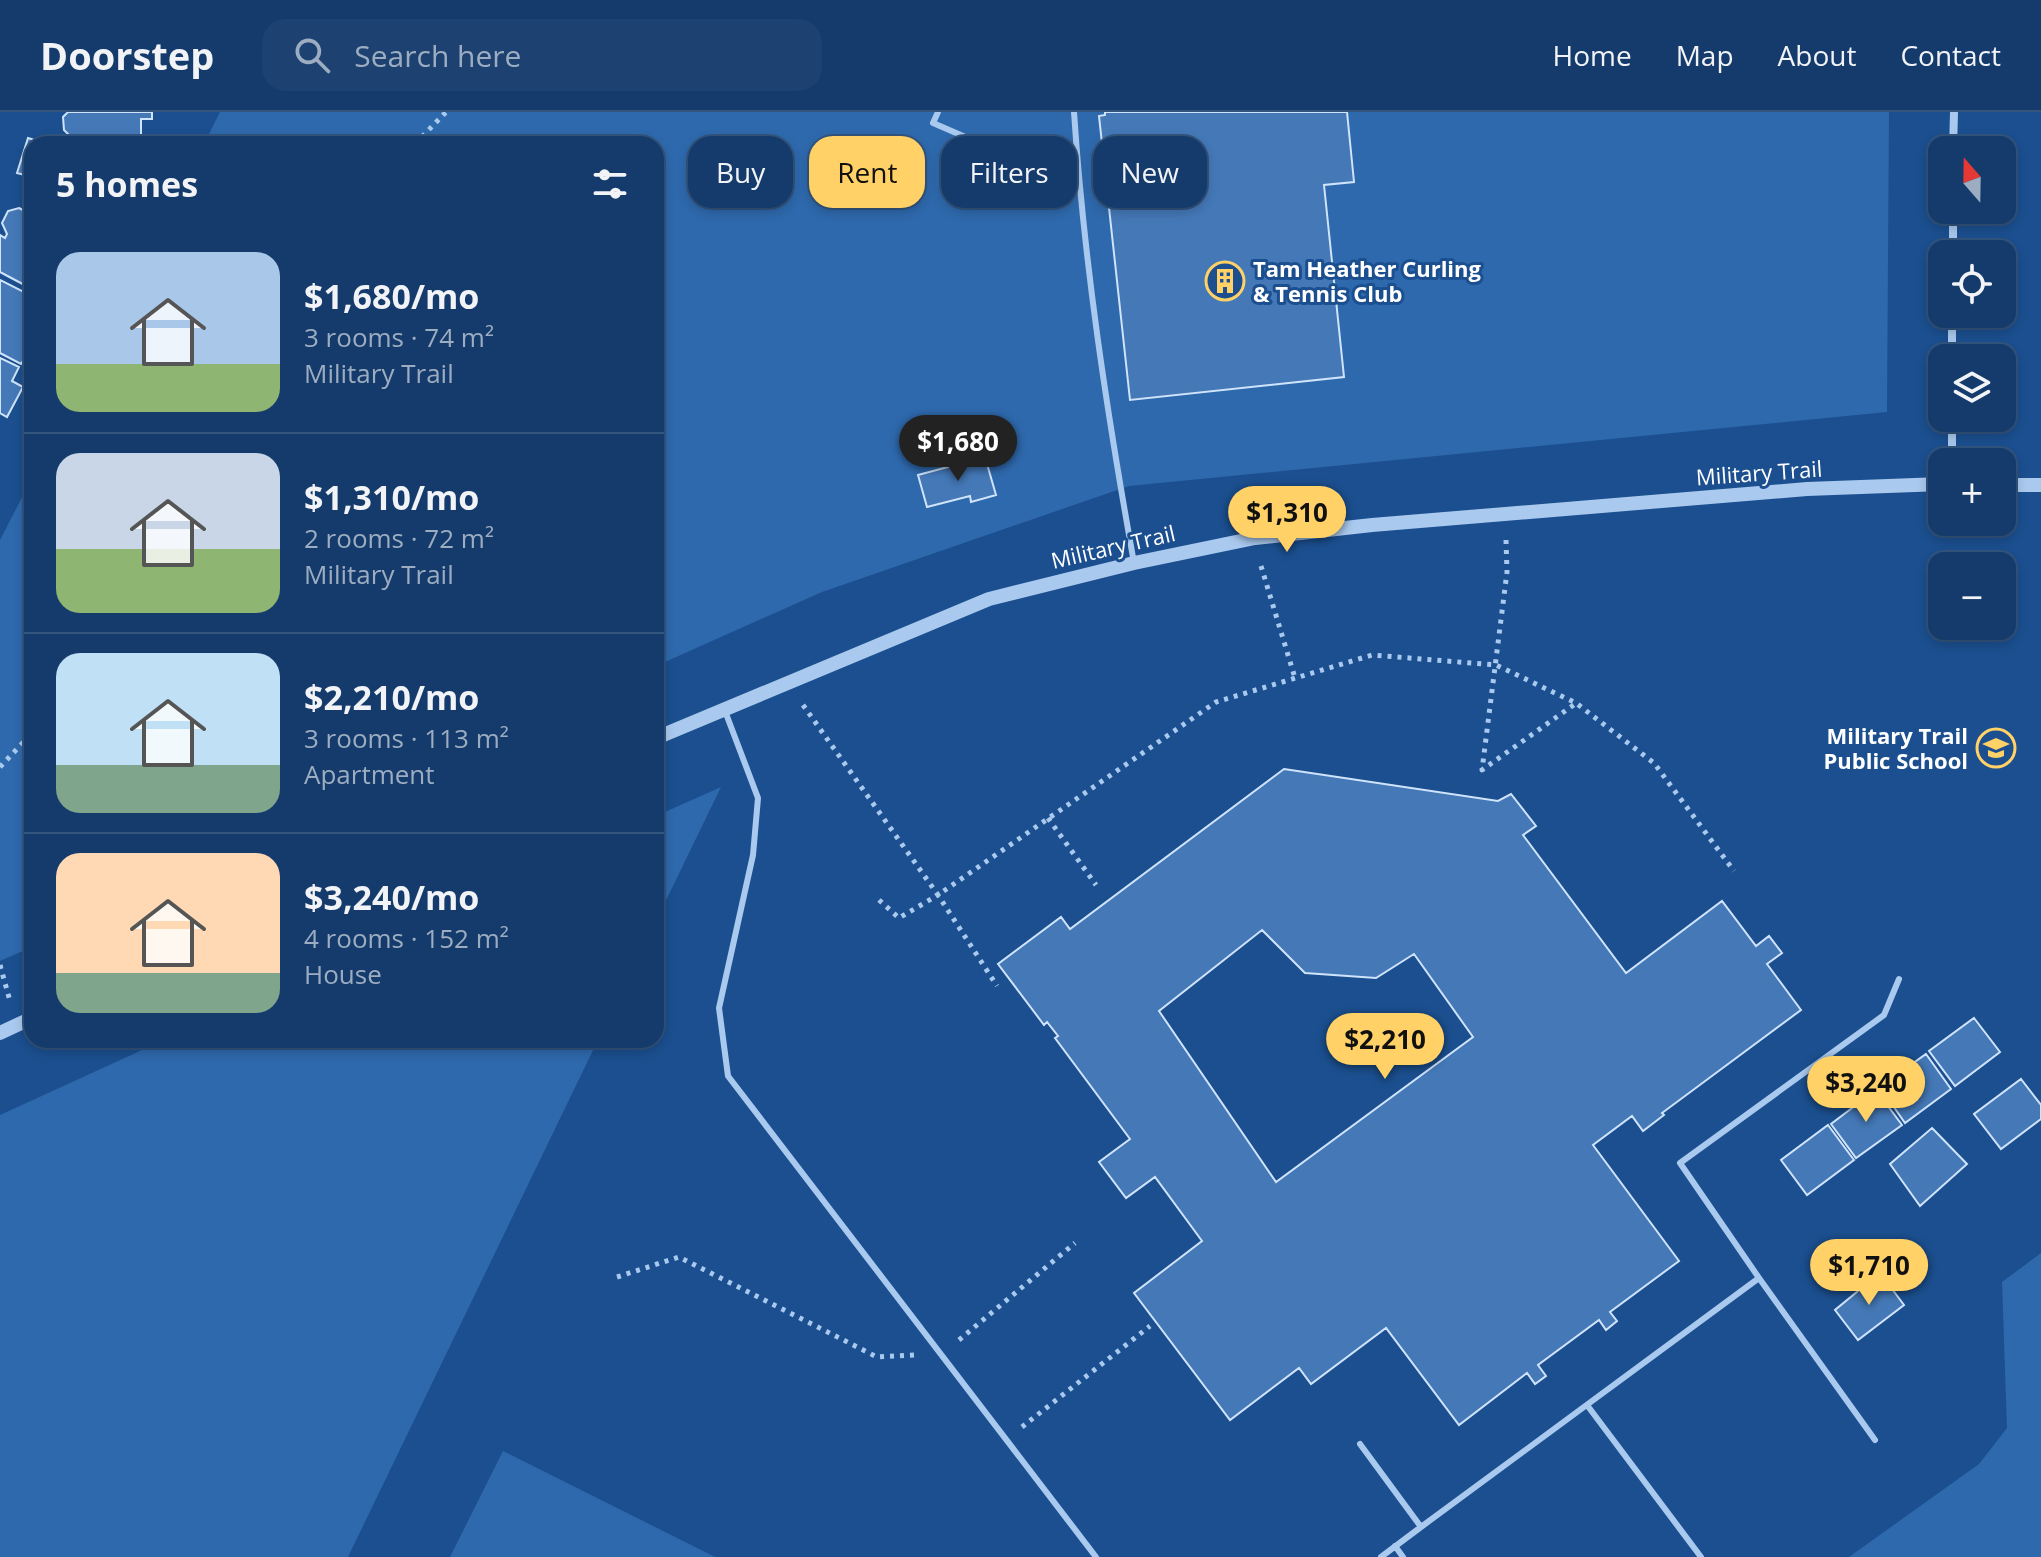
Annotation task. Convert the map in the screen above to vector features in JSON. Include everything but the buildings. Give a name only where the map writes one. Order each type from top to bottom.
[{"type":"street","points":[[1953,136],[1954,112]]},
{"type":"street","name":"Military Trail","points":[[664,734],[989,599],[1134,563],[1255,538],[1807,489],[1928,485]]},
{"type":"street","points":[[2016,485],[2041,485]]},
{"type":"street","points":[[0,1033],[24,1022]]},
{"type":"lane","points":[[938,112],[933,123],[1079,186]]},
{"type":"lane","points":[[1074,112],[1079,186],[1106,406],[1134,563]]},
{"type":"lane","points":[[723,708],[758,798],[753,855],[719,1008],[728,1076],[1096,1557]]},
{"type":"lane","points":[[1875,1440],[1680,1163],[1884,1015],[1899,979]]},
{"type":"lane","points":[[1381,1557],[1759,1278]]},
{"type":"lane","points":[[1587,1405],[1701,1557]]},
{"type":"lane","points":[[1360,1444],[1421,1527]]},
{"type":"lane","points":[[1395,1546],[1403,1557]]},
{"type":"path","points":[[423,136],[446,112]]},
{"type":"path","points":[[1505,515],[1507,572],[1482,770],[1576,703]]},
{"type":"path","points":[[1262,570],[1295,678]]},
{"type":"path","points":[[879,900],[899,918],[938,895],[1216,702],[1372,655],[1496,665],[1576,703],[1654,763],[1734,871]]},
{"type":"path","points":[[786,681],[938,895],[997,986]]},
{"type":"path","points":[[0,767],[24,742]]},
{"type":"path","points":[[1048,818],[1096,885]]},
{"type":"path","points":[[0,965],[17,1025]]},
{"type":"path","points":[[617,1277],[679,1257],[877,1357],[941,1354],[1075,1243]]},
{"type":"path","points":[[1006,1440],[1150,1326]]},
{"type":"shaded area","points":[[220,112],[1889,112],[1887,412],[1129,486],[822,592],[664,662],[664,136],[208,136]]},
{"type":"shaded area","points":[[24,494],[24,950],[0,961],[0,540]]},
{"type":"shaded area","points":[[721,787],[664,905],[664,812]]},
{"type":"shaded area","points":[[147,1048],[594,1048],[348,1557],[0,1557],[0,1115]]},
{"type":"shaded area","points":[[2041,1253],[2041,1557],[1849,1557],[1979,1464],[2007,1428],[2002,1282]]},
{"type":"shaded area","points":[[503,1451],[715,1557],[450,1557]]},
{"type":"place","name":"Tam Heather Curling & Tennis Club","points":[[1225,281]]},
{"type":"place","name":"Military Trail Public School","points":[[1996,748]]}]
